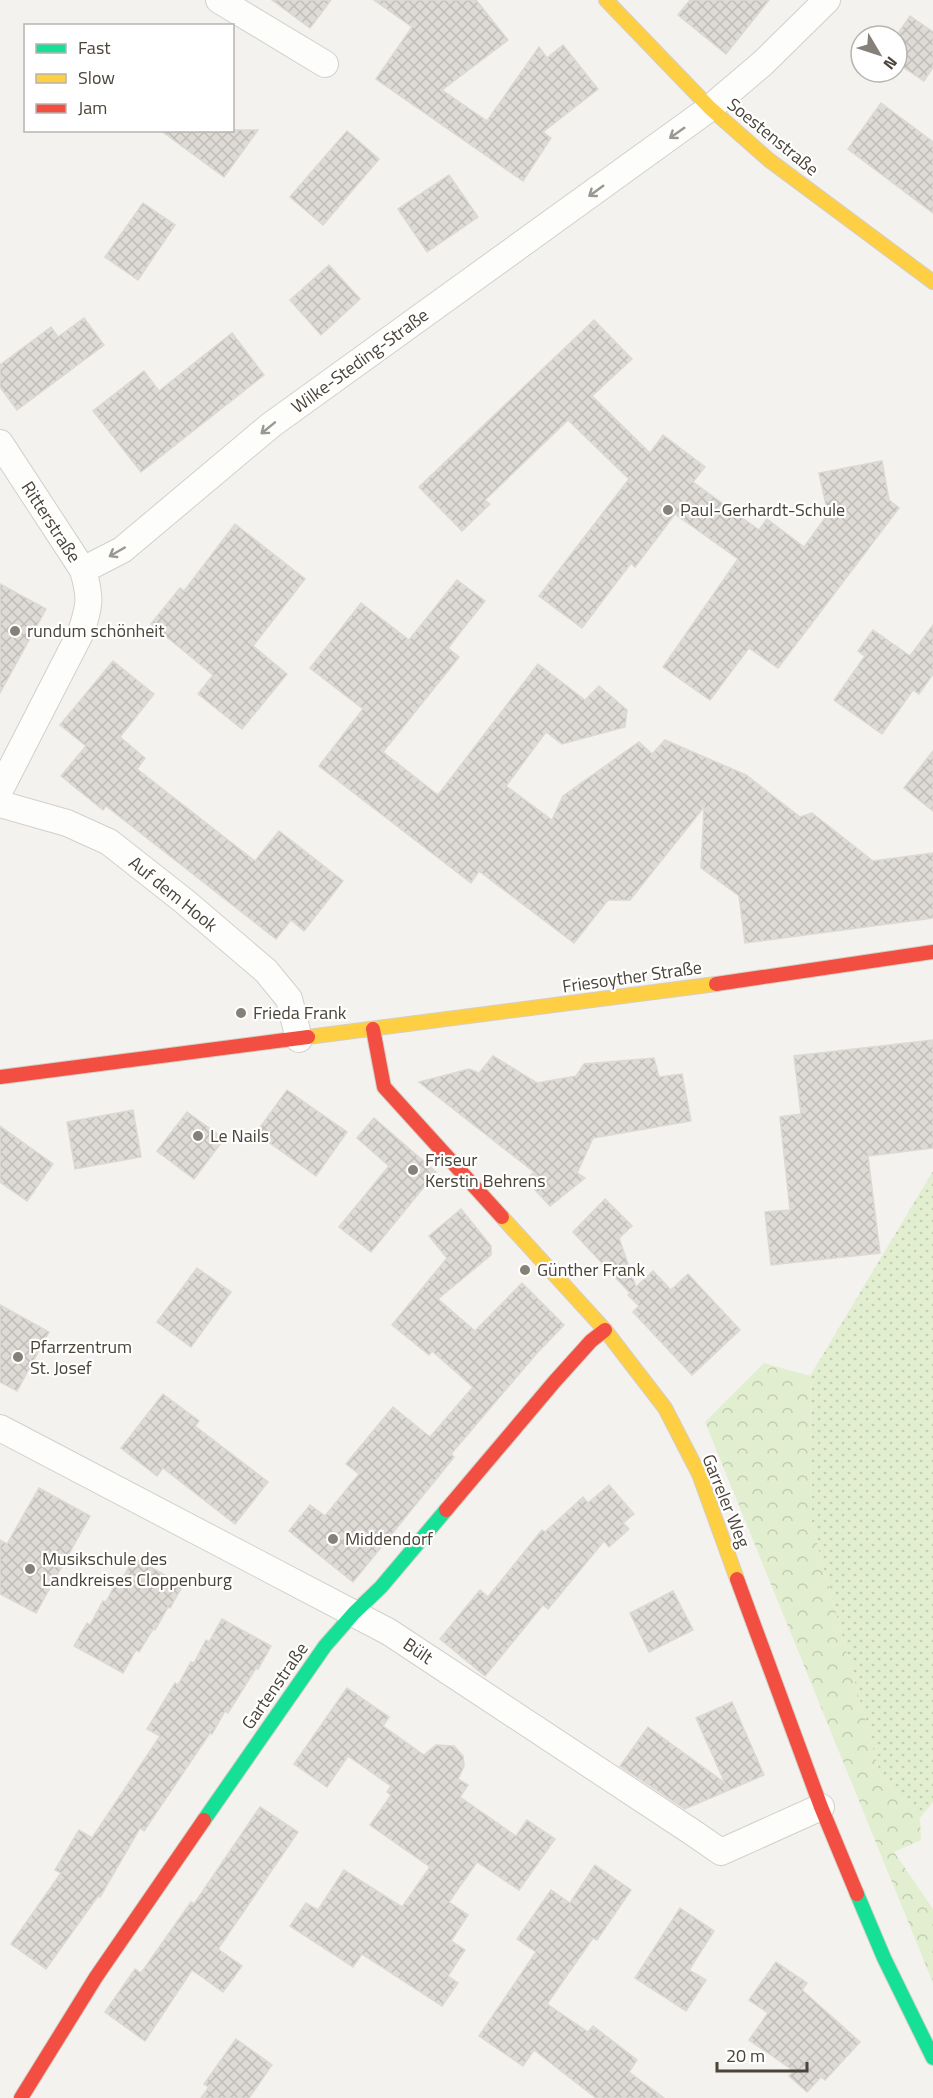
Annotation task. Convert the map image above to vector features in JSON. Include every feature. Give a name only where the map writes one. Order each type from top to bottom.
[{"type":"street","points":[[219,0],[325,64]]},
{"type":"street","name":"Soestenstraße","points":[[606,0],[710,108],[769,160],[933,282]]},
{"type":"street","name":"Wilke-Steding-Straße","points":[[83,570],[122,550],[271,425],[710,108],[763,63],[827,0]]},
{"type":"street","name":"Ritterstraße","points":[[0,443],[83,570]]},
{"type":"street","points":[[0,790],[81,632],[90,607],[89,590],[83,570]]},
{"type":"street","name":"Auf dem Hook","points":[[0,804],[67,823],[109,842],[184,901],[266,971],[289,999],[299,1039]]},
{"type":"street","name":"Friesoyther Straße","points":[[299,1039],[704,986],[933,952]]},
{"type":"street","name":"Garreler Weg","points":[[373,1029],[384,1087],[604,1330],[665,1408],[699,1474],[821,1807],[884,1958],[933,2058]]},
{"type":"street","points":[[0,1077],[299,1039]]},
{"type":"street","name":"Gartenstraße","points":[[21,2098],[96,1977],[325,1646],[381,1587],[555,1381],[604,1330]]},
{"type":"street","name":"Bült","points":[[0,1428],[389,1632],[721,1852],[821,1807]]},
{"type":"green space","points":[[933,1171],[933,1802],[920,1818],[881,1777],[812,1525],[810,1376]]},
{"type":"green space","points":[[764,1363],[810,1376],[812,1525],[881,1777],[920,1818],[921,1840],[894,1852],[933,1909],[933,1983],[705,1422]]},
{"type":"building","points":[[272,0],[331,0],[310,28]]},
{"type":"building","points":[[374,0],[476,0],[508,40],[442,90],[487,121],[539,47],[547,58],[563,45],[598,89],[543,132],[551,138],[523,181],[376,79],[412,27]]},
{"type":"building","points":[[690,0],[769,0],[726,54],[678,15]]},
{"type":"building","points":[[910,16],[933,32],[933,67],[924,81],[909,71],[909,24],[905,24]]},
{"type":"building","points":[[881,103],[933,142],[933,213],[848,149]]},
{"type":"building","points":[[258,130],[224,177],[163,132]]},
{"type":"building","points":[[347,131],[379,159],[323,225],[290,197]]},
{"type":"building","points":[[449,175],[478,217],[427,252],[398,209]]},
{"type":"building","points":[[143,203],[175,225],[138,280],[105,257]]},
{"type":"building","points":[[329,265],[360,299],[321,335],[290,300]]},
{"type":"building","points":[[84,318],[104,345],[17,410],[0,387],[0,365],[51,327],[58,337]]},
{"type":"building","name":"Paul-Gerhardt-Schule","points":[[594,320],[632,359],[592,396],[650,453],[663,435],[705,467],[693,482],[759,530],[767,519],[804,547],[828,514],[819,473],[882,461],[889,500],[899,508],[778,668],[749,648],[710,700],[663,667],[738,559],[675,514],[635,567],[631,563],[582,628],[539,596],[629,479],[568,420],[485,500],[490,504],[462,531],[419,487]]},
{"type":"building","points":[[232,333],[264,375],[141,472],[93,411],[144,371],[159,391]]},
{"type":"building","points":[[235,524],[305,579],[253,646],[287,674],[242,729],[198,694],[213,675],[151,624],[180,588],[184,591]]},
{"type":"building","points":[[457,580],[485,601],[448,648],[459,657],[383,752],[438,795],[538,664],[585,700],[599,686],[627,710],[625,727],[562,744],[546,732],[506,786],[552,820],[563,796],[639,742],[652,754],[665,740],[746,775],[800,817],[812,813],[873,861],[933,853],[933,918],[745,943],[739,896],[701,868],[704,807],[630,900],[608,900],[574,943],[479,871],[471,883],[319,766],[363,709],[310,668],[361,603],[409,640]]},
{"type":"building","points":[[0,584],[46,609],[0,693]]},
{"type":"building","points":[[933,625],[933,674],[919,694],[913,690],[882,734],[834,700],[865,656],[858,651],[873,630],[910,656]]},
{"type":"building","points":[[113,661],[154,694],[120,737],[145,758],[137,769],[255,861],[279,831],[343,881],[304,931],[291,920],[276,939],[106,806],[103,810],[61,776],[86,746],[60,725]]},
{"type":"building","points":[[933,751],[933,811],[904,788]]},
{"type":"building","points":[[933,1040],[933,1148],[868,1156],[880,1253],[771,1265],[765,1212],[790,1210],[780,1117],[801,1114],[794,1056]]},
{"type":"building","points":[[493,1056],[537,1083],[576,1076],[584,1064],[654,1058],[659,1077],[682,1074],[691,1121],[593,1138],[577,1173],[585,1178],[550,1206],[526,1180],[534,1172],[419,1082],[469,1069],[479,1073]]},
{"type":"building","points":[[287,1090],[347,1132],[316,1176],[256,1133]]},
{"type":"building","points":[[133,1110],[141,1157],[75,1169],[67,1122]]},
{"type":"building","points":[[187,1112],[224,1139],[194,1179],[157,1151]]},
{"type":"building","points":[[374,1118],[436,1172],[371,1252],[339,1227],[389,1166],[357,1138]]},
{"type":"building","points":[[0,1126],[53,1164],[27,1201],[0,1182]]},
{"type":"building","points":[[605,1199],[632,1226],[619,1238],[636,1287],[653,1271],[671,1290],[688,1274],[740,1330],[692,1375],[633,1312],[639,1306],[628,1295],[630,1293],[573,1232]]},
{"type":"building","points":[[461,1209],[491,1246],[491,1255],[438,1299],[475,1331],[522,1283],[564,1325],[537,1353],[451,1454],[454,1457],[353,1582],[289,1531],[310,1505],[325,1516],[359,1474],[346,1464],[393,1407],[430,1437],[473,1387],[432,1351],[429,1355],[392,1325],[447,1258],[429,1236]]},
{"type":"building","points":[[197,1268],[231,1292],[191,1347],[157,1322]]},
{"type":"building","name":"Pfarrzentrum St. Josef","points":[[0,1305],[49,1332],[17,1391],[0,1382]]},
{"type":"building","points":[[163,1394],[199,1421],[195,1426],[268,1482],[235,1524],[163,1468],[157,1476],[121,1448]]},
{"type":"building","points":[[609,1485],[634,1514],[623,1523],[629,1529],[609,1547],[604,1541],[548,1609],[543,1605],[485,1676],[440,1639],[480,1590],[488,1597],[542,1530],[545,1532],[583,1497],[588,1503]]},
{"type":"building","name":"Musikschule des Landkreises Cloppenburg","points":[[39,1488],[90,1516],[36,1613],[0,1594],[0,1540],[7,1544]]},
{"type":"building","points":[[134,1558],[183,1585],[155,1630],[153,1629],[139,1652],[136,1650],[123,1673],[74,1646],[87,1623],[90,1625],[103,1601],[106,1602],[118,1579],[121,1581]]},
{"type":"building","points":[[673,1591],[693,1630],[649,1652],[630,1613]]},
{"type":"building","points":[[222,1619],[271,1646],[228,1713],[225,1711],[212,1734],[210,1733],[144,1831],[140,1828],[100,1897],[98,1896],[46,1969],[11,1944],[61,1873],[55,1870],[79,1830],[92,1838],[160,1736],[147,1729],[175,1683],[178,1685],[191,1662],[194,1663],[206,1640],[209,1642]]},
{"type":"building","points":[[347,1688],[389,1717],[383,1726],[424,1755],[436,1745],[454,1746],[463,1756],[464,1766],[458,1779],[468,1785],[460,1797],[516,1836],[527,1820],[555,1839],[519,1890],[477,1862],[449,1902],[468,1915],[451,1941],[465,1950],[448,1976],[458,1983],[442,2006],[362,1954],[353,1967],[290,1926],[306,1903],[318,1910],[344,1870],[402,1907],[430,1867],[370,1825],[391,1795],[387,1792],[391,1786],[348,1756],[327,1787],[294,1764]]},
{"type":"building","points":[[732,1702],[764,1775],[685,1809],[620,1766],[648,1727],[725,1783],[696,1718]]},
{"type":"building","points":[[260,1807],[298,1832],[218,1949],[242,1966],[223,1992],[192,1970],[145,2041],[105,2012],[135,1969],[141,1973],[191,1902],[194,1904]]},
{"type":"building","points":[[595,1865],[631,1890],[597,1940],[593,1938],[547,2004],[588,2032],[593,2026],[637,2060],[629,2072],[664,2098],[596,2098],[534,2050],[523,2066],[479,2036],[536,1952],[517,1939],[551,1890],[570,1903]]},
{"type":"building","points":[[680,1908],[714,1931],[689,1970],[706,1980],[686,2011],[635,1978]]},
{"type":"building","points":[[776,1962],[807,1983],[802,1990],[860,2042],[825,2080],[821,2077],[807,2092],[789,2076],[794,2071],[749,2040],[768,2013],[749,2000]]},
{"type":"building","points":[[236,2039],[272,2065],[249,2098],[201,2098],[209,2087],[204,2084]]},
{"type":"traffic: fast","points":[[204,1820],[325,1646],[381,1587],[446,1510]]},
{"type":"traffic: fast","points":[[857,1894],[884,1958],[933,2058]]},
{"type":"traffic: slow","points":[[606,0],[710,108],[769,160],[933,282]]},
{"type":"traffic: slow","points":[[308,1037],[716,984]]},
{"type":"traffic: slow","points":[[502,1217],[605,1330],[665,1408],[699,1474],[737,1579]]},
{"type":"traffic: jam","points":[[716,984],[933,952]]},
{"type":"traffic: jam","points":[[373,1029],[384,1087],[502,1217]]},
{"type":"traffic: jam","points":[[0,1077],[308,1037]]},
{"type":"traffic: jam","points":[[446,1510],[555,1381],[591,1341],[605,1330]]},
{"type":"traffic: jam","points":[[737,1579],[821,1807],[857,1894]]},
{"type":"traffic: jam","points":[[21,2098],[96,1977],[204,1820]]},
{"type":"place","name":"Paul-Gerhardt-Schule","points":[[668,510]]},
{"type":"place","name":"rundum schönheit","points":[[15,631]]},
{"type":"place","name":"Frieda Frank","points":[[241,1013]]},
{"type":"place","name":"Le Nails","points":[[198,1136]]},
{"type":"place","name":"Friseur Kerstin Behrens","points":[[413,1170]]},
{"type":"place","name":"Günther Frank","points":[[525,1270]]},
{"type":"place","name":"Pfarrzentrum St. Josef","points":[[18,1357]]},
{"type":"place","name":"Middendorf","points":[[333,1539]]},
{"type":"place","name":"Musikschule des Landkreises Cloppenburg","points":[[30,1569]]}]
